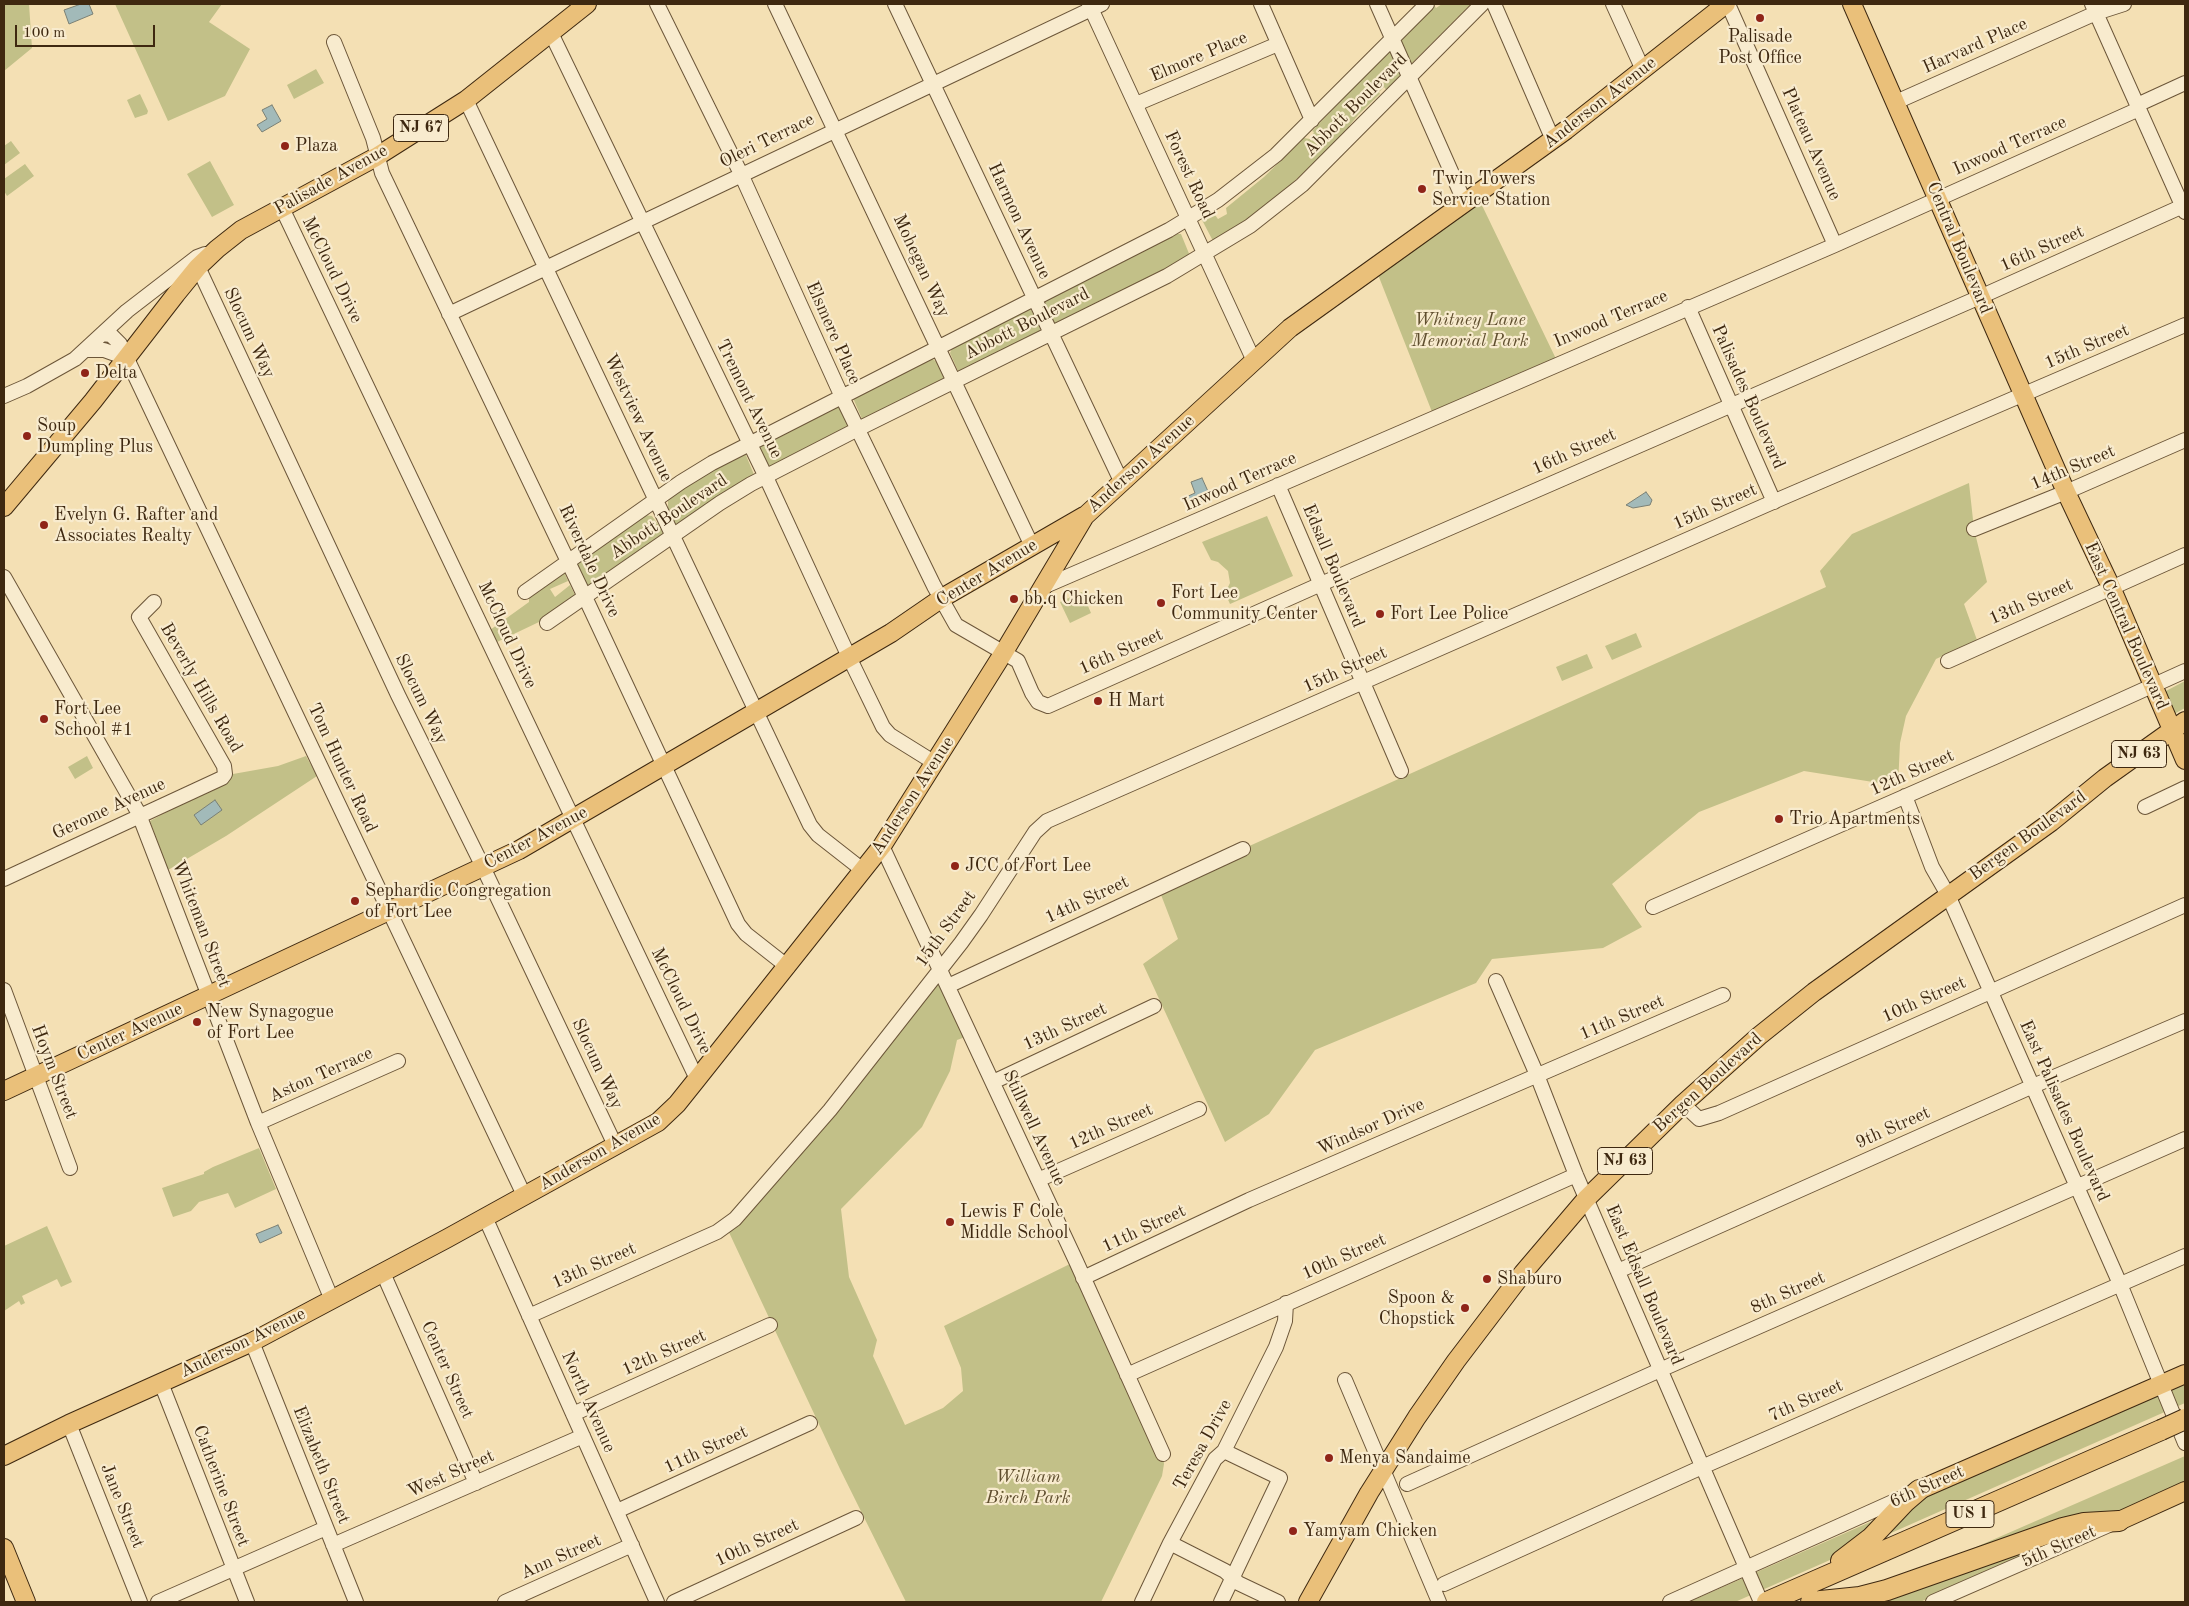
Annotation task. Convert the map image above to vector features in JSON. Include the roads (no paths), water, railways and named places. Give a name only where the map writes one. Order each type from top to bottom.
[{"type":"highway","name":"US 1","points":[[1801,1602],[2171,1438],[2185,1419]]},
{"type":"highway","name":"US 1","points":[[1769,1601],[1811,1593],[2171,1438],[2185,1434]]},
{"type":"highway","points":[[1811,1593],[1871,1538],[1919,1490]]},
{"type":"highway","points":[[1811,1593],[1860,1597],[1887,1590],[2063,1528],[2084,1523],[2119,1521]]},
{"type":"main road","name":"Palisade Avenue","points":[[217,249],[241,230],[376,156],[466,100],[587,4]]},
{"type":"main road","name":"Anderson Avenue","points":[[4,1456],[69,1424],[252,1342],[383,1273],[658,1122],[677,1104],[788,967],[882,846],[1004,652],[1084,516],[1290,328],[1553,140],[1727,4]]},
{"type":"main road","name":"Central Boulevard","points":[[1852,4],[2066,492]]},
{"type":"main road","name":"NJ 67","points":[[4,507],[88,408],[198,267],[217,249]]},
{"type":"main road","name":"East Central Boulevard","points":[[2066,492],[2111,587],[2153,686],[2179,726],[2185,760]]},
{"type":"main road","name":"Center Avenue","points":[[4,1091],[519,850],[891,633],[942,598],[1084,516]]},
{"type":"main road","name":"Bergen Boulevard","points":[[1308,1602],[1382,1472],[1417,1417],[1478,1331],[1523,1273],[1586,1199],[1683,1104],[1759,1036],[1814,992],[2045,826],[2105,778],[2179,726]]},
{"type":"main road","name":"6th Street","points":[[1919,1490],[2185,1374]]},
{"type":"main road","points":[[4,1448],[22,1447]]},
{"type":"main road","name":"5th Street","points":[[2119,1521],[2185,1491]]},
{"type":"main road","points":[[4,1551],[26,1602]]},
{"type":"street","name":"Elsmere Place","points":[[656,4],[741,174],[842,397],[934,586],[956,625]]},
{"type":"street","name":"Mohegan Way","points":[[775,4],[1032,546]]},
{"type":"street","name":"Harmon Avenue","points":[[895,4],[1122,482]]},
{"type":"street","points":[[1261,4],[1312,120]]},
{"type":"street","points":[[1377,4],[1465,203]]},
{"type":"street","name":"Abbott Boulevard","points":[[525,592],[704,467],[1036,298],[1224,197],[1253,175],[1312,120],[1428,4]]},
{"type":"street","name":"Abbott Boulevard","points":[[547,623],[720,503],[766,477],[1205,255],[1250,226],[1302,185],[1482,4]]},
{"type":"street","points":[[1494,4],[1553,140]]},
{"type":"street","points":[[1613,4],[1643,70]]},
{"type":"street","name":"Plateau Avenue","points":[[1727,4],[1835,245]]},
{"type":"street","name":"Harvard Place","points":[[1896,102],[2094,8],[2111,10],[2124,4]]},
{"type":"street","name":"Oleri Terrace","points":[[450,314],[1094,5]]},
{"type":"street","name":"Forest Road","points":[[1094,5],[1136,104],[1254,361]]},
{"type":"street","points":[[2094,8],[2184,209]]},
{"type":"street","name":"Tremont Avenue","points":[[551,32],[766,477],[883,726],[890,735],[934,763]]},
{"type":"street","name":"Riverdale Drive","points":[[334,42],[372,138],[382,173],[568,561],[738,924],[746,934],[788,967]]},
{"type":"street","name":"Elmore Place","points":[[1136,104],[1278,44]]},
{"type":"street","name":"Inwood Terrace","points":[[1043,587],[1835,245],[2138,107],[2185,83]]},
{"type":"street","name":"Westview Avenue","points":[[466,100],[810,825],[818,835],[864,871]]},
{"type":"street","name":"McCloud Drive","points":[[282,208],[697,1079]]},
{"type":"street","name":"16th Street","points":[[1004,652],[1018,661],[1038,702],[1048,706],[1731,404],[2184,209]]},
{"type":"street","points":[[4,396],[51,373],[85,350],[127,311],[197,257],[217,249]]},
{"type":"street","name":"Slocum Way","points":[[198,267],[398,695],[483,867],[615,1145]]},
{"type":"street","name":"Palisades Boulevard","points":[[1688,307],[1774,502]]},
{"type":"street","name":"15th Street","points":[[675,1251],[718,1232],[735,1219],[830,1110],[940,970],[981,915],[1035,832],[1047,821],[1774,502],[2185,325]]},
{"type":"street","name":"Tom Hunter Road","points":[[102,334],[111,335],[120,344],[524,1195]]},
{"type":"street","points":[[85,350],[104,350],[126,358]]},
{"type":"street","name":"14th Street","points":[[1974,529],[2066,492],[2185,440]]},
{"type":"street","name":"Edsall Boulevard","points":[[1278,485],[1401,771]]},
{"type":"street","name":"13th Street","points":[[1948,660],[2185,555]]},
{"type":"street","name":"Whiteman Street","points":[[4,577],[140,816],[258,1122],[332,1300]]},
{"type":"street","name":"Beverly Hills Road","points":[[154,602],[139,617],[226,770]]},
{"type":"street","name":"Center Avenue","points":[[891,633],[935,613],[942,613],[956,625]]},
{"type":"street","points":[[956,625],[1004,652]]},
{"type":"street","name":"12th Street","points":[[1653,907],[2185,671]]},
{"type":"street","name":"Gerome Avenue","points":[[4,879],[222,778],[226,770]]},
{"type":"street","points":[[2145,807],[2185,788]]},
{"type":"street","name":"East Palisades Boulevard","points":[[1905,796],[1932,867],[1948,895],[2120,1284],[2160,1385],[2171,1438]]},
{"type":"street","name":"Stillwell Avenue","points":[[882,846],[1084,1278],[1163,1454]]},
{"type":"street","name":"14th Street","points":[[948,986],[1243,849]]},
{"type":"street","name":"10th Street","points":[[1683,1104],[1699,1119],[1719,1113],[2185,905]]},
{"type":"street","name":"East Edsall Boulevard","points":[[1496,981],[1537,1075],[1576,1176],[1746,1568],[1769,1601]]},
{"type":"street","name":"Hoym Street","points":[[4,990],[70,1168]]},
{"type":"street","name":"11th Street","points":[[1537,1075],[1723,995]]},
{"type":"street","name":"13th Street","points":[[992,1082],[1154,1006]]},
{"type":"street","name":"9th Street","points":[[1618,1272],[2033,1086],[2185,1021]]},
{"type":"street","name":"Aston Terrace","points":[[258,1122],[398,1061]]},
{"type":"street","name":"Windsor Drive","points":[[1221,1214],[1537,1075]]},
{"type":"street","name":"12th Street","points":[[1038,1180],[1199,1109]]},
{"type":"street","name":"8th Street","points":[[1407,1484],[1660,1370],[2185,1139]]},
{"type":"street","name":"10th Street","points":[[1127,1375],[1576,1176]]},
{"type":"street","name":"11th Street","points":[[1084,1278],[1221,1214]]},
{"type":"street","name":"North Avenue","points":[[485,1217],[657,1602]]},
{"type":"street","name":"13th Street","points":[[529,1316],[675,1251]]},
{"type":"street","name":"7th Street","points":[[1444,1584],[1702,1467],[2185,1256]]},
{"type":"street","name":"Center Street","points":[[383,1273],[476,1483]]},
{"type":"street","name":"Teresa Drive","points":[[1142,1602],[1170,1543],[1215,1459],[1224,1450],[1276,1347],[1285,1321],[1286,1303]]},
{"type":"street","name":"12th Street","points":[[573,1414],[770,1325]]},
{"type":"street","name":"Elizabeth Street","points":[[252,1342],[356,1602]]},
{"type":"street","points":[[1345,1380],[1382,1472],[1439,1602]]},
{"type":"street","name":"Catherine Street","points":[[161,1383],[247,1602]]},
{"type":"street","name":"11th Street","points":[[617,1511],[810,1422]]},
{"type":"street","name":"Jane Street","points":[[69,1424],[140,1602]]},
{"type":"street","name":"West Street","points":[[333,1545],[583,1436]]},
{"type":"street","points":[[1222,1602],[1280,1478],[1224,1450]]},
{"type":"street","name":"6th Street","points":[[1670,1602],[1919,1490]]},
{"type":"street","name":"10th Street","points":[[674,1602],[856,1518]]},
{"type":"street","name":"5th Street","points":[[1932,1602],[2119,1521]]},
{"type":"street","points":[[158,1602],[326,1528]]},
{"type":"street","points":[[1170,1543],[1225,1571],[1238,1583],[1278,1602]]},
{"type":"street","name":"Ann Street","points":[[505,1602],[632,1545]]},
{"type":"water","points":[[81,4],[89,4],[93,14],[69,24],[64,10]]},
{"type":"water","points":[[272,105],[281,121],[262,132],[257,125],[267,119],[262,110]]},
{"type":"water","points":[[1202,478],[1211,498],[1188,508],[1184,498],[1195,493],[1191,482]]},
{"type":"water","points":[[1646,492],[1652,500],[1650,505],[1633,508],[1626,505]]},
{"type":"water","points":[[215,800],[222,810],[201,825],[194,815]]},
{"type":"water","points":[[278,1225],[282,1233],[260,1243],[256,1234]]},
{"type":"place","name":"Palisade Post Office","points":[[1760,18]]},
{"type":"place","name":"Plaza","points":[[285,146]]},
{"type":"place","name":"Twin Towers Service Station","points":[[1422,189]]},
{"type":"place","name":"Delta","points":[[85,373]]},
{"type":"place","name":"Soup Dumpling Plus","points":[[27,436]]},
{"type":"place","name":"Evelyn G. Rafter and Associates Realty","points":[[44,525]]},
{"type":"place","name":"bb.q Chicken","points":[[1014,599]]},
{"type":"place","name":"Fort Lee Community Center","points":[[1161,603]]},
{"type":"place","name":"Fort Lee Police","points":[[1380,614]]},
{"type":"place","name":"H Mart","points":[[1098,701]]},
{"type":"place","name":"Fort Lee School #1","points":[[44,719]]},
{"type":"place","name":"Trio Apartments","points":[[1779,819]]},
{"type":"place","name":"JCC of Fort Lee","points":[[955,866]]},
{"type":"place","name":"Sephardic Congregation of Fort Lee","points":[[355,901]]},
{"type":"place","name":"New Synagogue of Fort Lee","points":[[197,1022]]},
{"type":"place","name":"Lewis F Cole Middle School","points":[[950,1222]]},
{"type":"place","name":"Shaburo","points":[[1487,1279]]},
{"type":"place","name":"Spoon & Chopstick","points":[[1465,1308]]},
{"type":"place","name":"Menya Sandaime","points":[[1329,1458]]},
{"type":"place","name":"Yamyam Chicken","points":[[1293,1531]]},
{"type":"park label","name":"Whitney Lane Memorial Park","points":[[1470,330]]},
{"type":"park label","name":"William Birch Park","points":[[1028,1487]]}]
